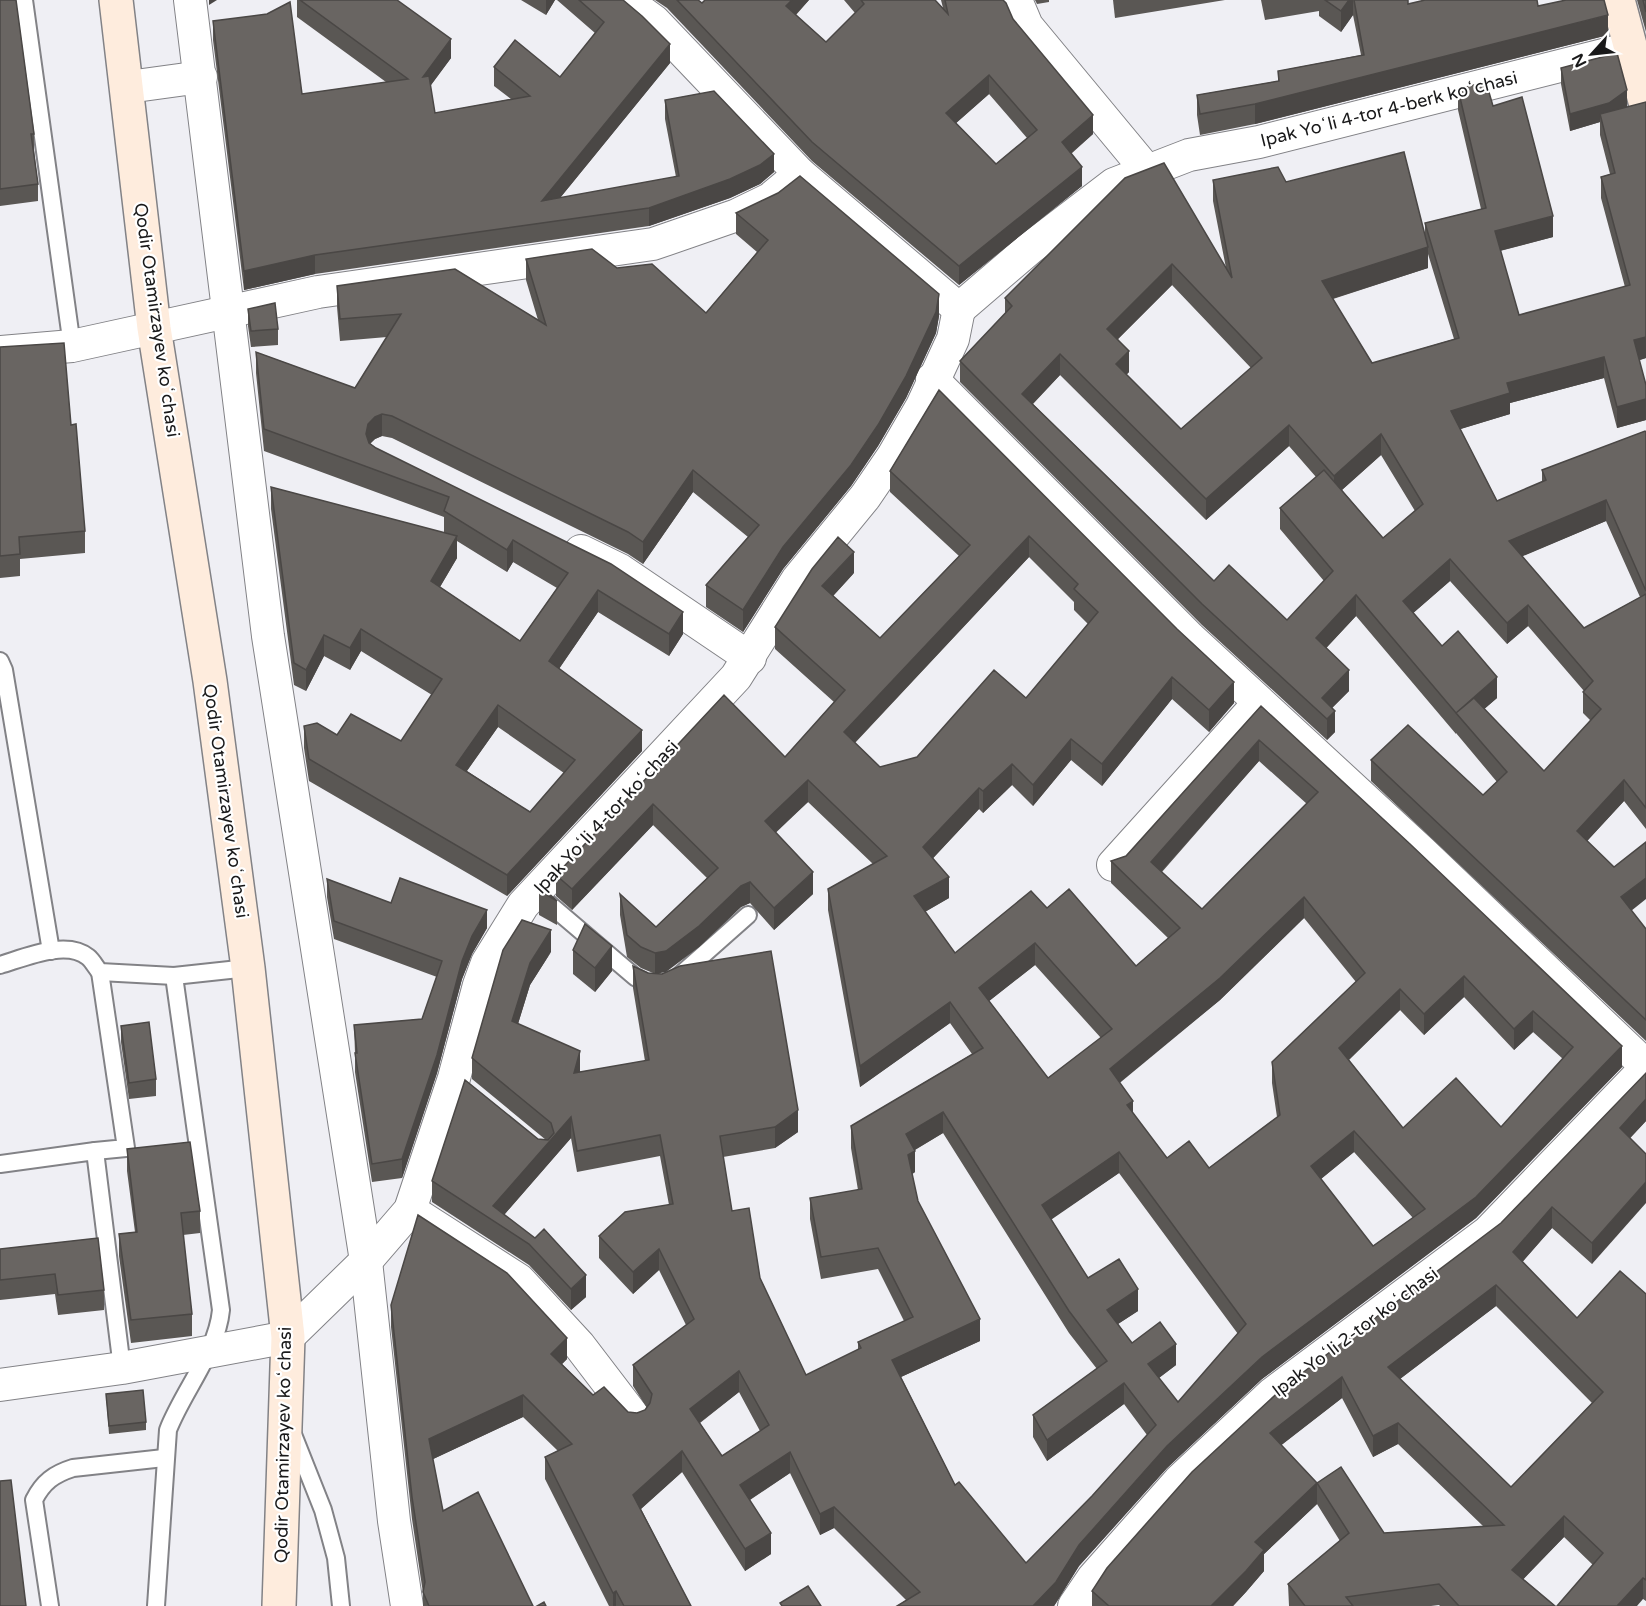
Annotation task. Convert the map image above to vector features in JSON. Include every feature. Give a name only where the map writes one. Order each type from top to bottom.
[{"type":"main road","name":"Qodir Otamirzayev koʻchasi","points":[[116,0],[128,87],[154,328],[210,681],[248,968],[288,1337],[279,1606]]},
{"type":"main road","points":[[1618,0],[1646,105]]},
{"type":"street","points":[[190,0],[268,636],[366,1261],[394,1521],[407,1606]]},
{"type":"street","points":[[625,0],[654,21],[800,174],[959,309]]},
{"type":"street","points":[[1016,0],[1027,26],[1148,172]]},
{"type":"street","name":"Ipak Yoʻli 4-tor 4-berk koʻchasi","points":[[959,309],[1079,209],[1114,184],[1189,155],[1258,142],[1631,48]]},
{"type":"street","points":[[128,87],[201,77]]},
{"type":"street","points":[[0,352],[72,346],[318,292],[653,244],[737,215],[770,199],[800,174]]},
{"type":"street","name":"Ipak Yoʻli 4-tor koʻchasi","points":[[288,1337],[366,1261],[410,1210],[463,1085],[488,963],[523,905],[736,677],[750,658],[797,580],[865,497],[893,456],[922,406],[932,380],[953,339],[959,309]]},
{"type":"street","points":[[932,380],[1190,638],[1422,852],[1646,1067]]},
{"type":"street","points":[[556,538],[620,570],[750,658]]},
{"type":"street","points":[[1113,865],[1259,703]]},
{"type":"street","name":"Ipak Yoʻli 2-tor koʻchasi","points":[[1074,1606],[1093,1578],[1179,1481],[1274,1393],[1488,1232],[1646,1067]]},
{"type":"street","points":[[410,1210],[519,1280],[579,1345],[634,1417]]},
{"type":"street","points":[[0,1385],[122,1368],[288,1337]]},
{"type":"lane","points":[[24,0],[72,346]]},
{"type":"lane","points":[[0,661],[4,670],[51,951]]},
{"type":"lane","points":[[535,892],[635,977],[649,985],[663,985],[681,976],[748,915]]},
{"type":"lane","points":[[0,965],[51,951],[69,950],[87,956],[100,972],[126,1148],[0,1164]]},
{"type":"lane","points":[[100,972],[174,976],[248,968]]},
{"type":"lane","points":[[156,1606],[164,1458],[168,1430],[177,1405],[220,1325],[221,1310],[174,976]]},
{"type":"lane","points":[[95,1151],[122,1368]]},
{"type":"lane","points":[[287,1418],[323,1510],[336,1558],[341,1606]]},
{"type":"lane","points":[[50,1606],[34,1500],[40,1489],[59,1473],[73,1468],[164,1458]]},
{"type":"building","points":[[0,0],[16,0],[34,134],[31,134],[38,184],[0,189]]},
{"type":"building","points":[[300,0],[397,0],[451,39],[423,77],[429,76],[435,113],[530,96],[494,67],[515,40],[560,77],[604,22],[579,0],[623,0],[670,44],[542,201],[679,176],[665,100],[714,91],[774,154],[760,165],[730,179],[649,208],[315,255],[244,271],[213,21],[267,14],[290,2],[302,94],[408,79]]},
{"type":"building","points":[[677,0],[698,0],[702,3],[705,0],[792,0],[786,6],[826,42],[864,4],[861,0],[935,0],[948,14],[945,0],[1003,0],[1013,19],[1093,115],[1062,142],[1082,167],[959,266],[812,142]],"holes":[[[989,75],[1037,130],[996,164],[946,113]]]},
{"type":"building","points":[[1325,0],[1349,0],[1341,11]]},
{"type":"building","points":[[1354,0],[1408,0],[1408,4],[1425,0],[1537,0],[1538,6],[1566,0],[1604,0],[1608,15],[1255,104],[1200,114],[1197,95],[1279,81],[1278,71],[1364,55]]},
{"type":"building","points":[[1617,53],[1627,90],[1609,103],[1570,114],[1561,68]]},
{"type":"building","points":[[1486,82],[1493,106],[1522,97],[1553,216],[1495,231],[1519,315],[1630,285],[1601,177],[1615,173],[1600,114],[1646,102],[1646,337],[1634,340],[1646,385],[1646,399],[1617,407],[1604,357],[1507,383],[1510,393],[1451,411],[1497,501],[1546,480],[1542,470],[1646,432],[1646,591],[1606,500],[1509,541],[1584,628],[1646,594],[1646,808],[1624,780],[1577,831],[1614,867],[1646,842],[1646,878],[1621,897],[1646,929],[1646,1020],[1371,760],[1408,725],[1483,795],[1507,772],[1456,713],[1356,595],[1316,638],[1349,670],[1322,698],[1335,711],[1327,719],[1202,604],[960,361],[1012,306],[1005,298],[1125,178],[1164,163],[1232,278],[1213,180],[1278,167],[1286,182],[1404,152],[1428,247],[1322,281],[1372,363],[1459,338],[1425,223],[1486,208],[1458,89]],"holes":[[[1172,264],[1262,358],[1181,429],[1116,364],[1129,351],[1107,329]],[[1060,354],[1206,499],[1289,425],[1334,476],[1381,434],[1423,504],[1383,538],[1324,470],[1280,508],[1333,571],[1287,620],[1229,565],[1214,581],[1022,394]],[[1450,559],[1507,623],[1528,605],[1593,681],[1583,692],[1601,709],[1544,771],[1474,698],[1456,713],[1497,677],[1458,631],[1442,646],[1403,601]]]},
{"type":"building","points":[[800,176],[939,294],[936,312],[906,376],[878,425],[851,465],[783,547],[743,610],[706,585],[759,525],[693,470],[643,542],[628,532],[392,416],[382,414],[368,424],[366,434],[369,443],[376,448],[611,564],[683,612],[669,634],[598,590],[549,661],[642,730],[507,875],[309,759],[304,726],[317,723],[337,735],[351,714],[401,741],[442,679],[361,629],[350,648],[324,635],[306,670],[294,663],[271,487],[457,536],[431,581],[520,641],[568,573],[513,540],[507,550],[444,511],[449,497],[264,429],[256,352],[355,388],[401,314],[340,319],[337,286],[455,269],[546,325],[526,259],[592,249],[617,268],[652,264],[706,313],[768,240],[736,213],[778,193]],"holes":[[[498,705],[575,760],[530,812],[456,765]]]},
{"type":"building","points":[[275,303],[278,329],[251,331],[248,309]]},
{"type":"building","points":[[64,343],[71,425],[76,424],[85,531],[19,537],[20,554],[0,556],[0,347]]},
{"type":"building","points":[[939,390],[1177,629],[1234,682],[1209,710],[1172,677],[1102,764],[1071,739],[1033,785],[1012,764],[983,791],[979,788],[923,847],[949,877],[914,896],[955,953],[1031,891],[1047,908],[1069,889],[1136,966],[1180,928],[1111,861],[1126,856],[1261,706],[1622,1046],[1476,1197],[1262,1357],[1167,1446],[1079,1545],[1056,1582],[1033,1606],[897,1606],[920,1592],[834,1507],[820,1514],[790,1452],[740,1485],[771,1533],[745,1549],[682,1451],[633,1495],[691,1606],[624,1606],[616,1591],[613,1593],[545,1457],[572,1444],[523,1395],[429,1439],[443,1511],[478,1492],[533,1606],[429,1606],[423,1592],[425,1582],[412,1497],[391,1305],[418,1215],[507,1273],[567,1338],[551,1354],[593,1395],[604,1387],[628,1412],[637,1413],[645,1410],[652,1394],[633,1365],[694,1319],[659,1249],[633,1272],[599,1236],[625,1212],[673,1204],[660,1135],[577,1151],[571,1117],[493,1206],[535,1238],[544,1229],[586,1275],[571,1289],[529,1244],[432,1181],[465,1080],[538,1139],[548,1140],[554,1133],[551,1123],[472,1058],[503,950],[522,920],[551,930],[530,963],[512,1021],[580,1051],[574,1073],[649,1060],[633,966],[648,973],[662,974],[680,966],[771,951],[798,1110],[775,1127],[720,1136],[732,1211],[749,1208],[760,1278],[806,1375],[861,1348],[858,1342],[913,1317],[878,1248],[821,1257],[810,1198],[862,1189],[851,1126],[983,1048],[950,1002],[860,1066],[828,889],[887,856],[808,780],[765,821],[813,872],[774,908],[750,882],[741,886],[699,926],[666,951],[655,953],[641,947],[627,935],[620,894],[656,927],[718,868],[653,804],[572,889],[556,875],[724,695],[785,757],[845,690],[775,627],[812,569],[838,537],[854,552],[822,586],[880,638],[970,545],[890,471]],"holes":[[[1029,536],[1078,584],[1074,589],[1098,612],[1026,698],[994,670],[917,757],[880,767],[844,732]],[[1259,740],[1318,792],[1202,909],[1151,862]],[[1304,897],[1365,973],[1272,1062],[1280,1115],[1209,1168],[1189,1141],[1167,1158],[1127,1105],[1133,1101],[1110,1069],[1220,978]],[[1035,943],[1112,1029],[1048,1078],[979,988]],[[1464,976],[1514,1029],[1533,1011],[1573,1047],[1501,1127],[1456,1078],[1403,1128],[1339,1048],[1400,989],[1424,1014]],[[943,1112],[1069,1311],[1107,1361],[1033,1415],[1047,1440],[1124,1383],[1156,1425],[1092,1496],[1026,1563],[959,1482],[955,1485],[892,1360],[980,1319],[918,1201],[908,1155],[915,1151],[906,1134]],[[1354,1131],[1425,1209],[1373,1246],[1311,1166]],[[1119,1152],[1246,1324],[1178,1402],[1148,1364],[1176,1344],[1160,1322],[1132,1343],[1107,1310],[1138,1289],[1119,1259],[1088,1278],[1042,1205]],[[739,1371],[769,1425],[722,1456],[690,1409]]]},
{"type":"building","points":[[400,878],[487,910],[472,936],[462,961],[437,1055],[402,1159],[372,1164],[355,1053],[357,1053],[354,1025],[422,1019],[442,961],[334,921],[327,879],[391,903]]},
{"type":"building","points":[[542,887],[557,901],[539,890]]},
{"type":"building","points":[[585,924],[612,946],[595,968],[573,950]]},
{"type":"building","points":[[149,1022],[156,1079],[129,1083],[121,1026]]},
{"type":"building","points":[[1646,1073],[1646,1099],[1620,1128],[1646,1154],[1646,1182],[1592,1243],[1552,1207],[1513,1252],[1577,1318],[1620,1271],[1646,1294],[1646,1580],[1643,1578],[1617,1606],[1557,1606],[1603,1553],[1564,1516],[1512,1570],[1555,1606],[1459,1606],[1439,1584],[1346,1597],[1353,1606],[1305,1606],[1288,1584],[1349,1533],[1317,1483],[1255,1542],[1264,1550],[1211,1606],[1109,1606],[1092,1591],[1107,1568],[1192,1472],[1285,1386],[1501,1223]],"holes":[[[1496,1285],[1603,1392],[1511,1487],[1388,1367]],[[1342,1377],[1373,1436],[1398,1423],[1504,1525],[1384,1533],[1341,1467],[1317,1483],[1270,1433]]]},
{"type":"building","points":[[190,1142],[200,1211],[181,1213],[192,1314],[131,1320],[119,1234],[137,1232],[127,1149]]},
{"type":"building","points":[[98,1238],[104,1290],[58,1295],[55,1274],[0,1280],[0,1249]]},
{"type":"building","points":[[143,1390],[146,1422],[109,1426],[106,1394]]},
{"type":"building","points":[[11,1480],[26,1606],[0,1606],[0,1481]]},
{"type":"building","points":[[808,1586],[821,1606],[782,1606],[780,1603]]}]
